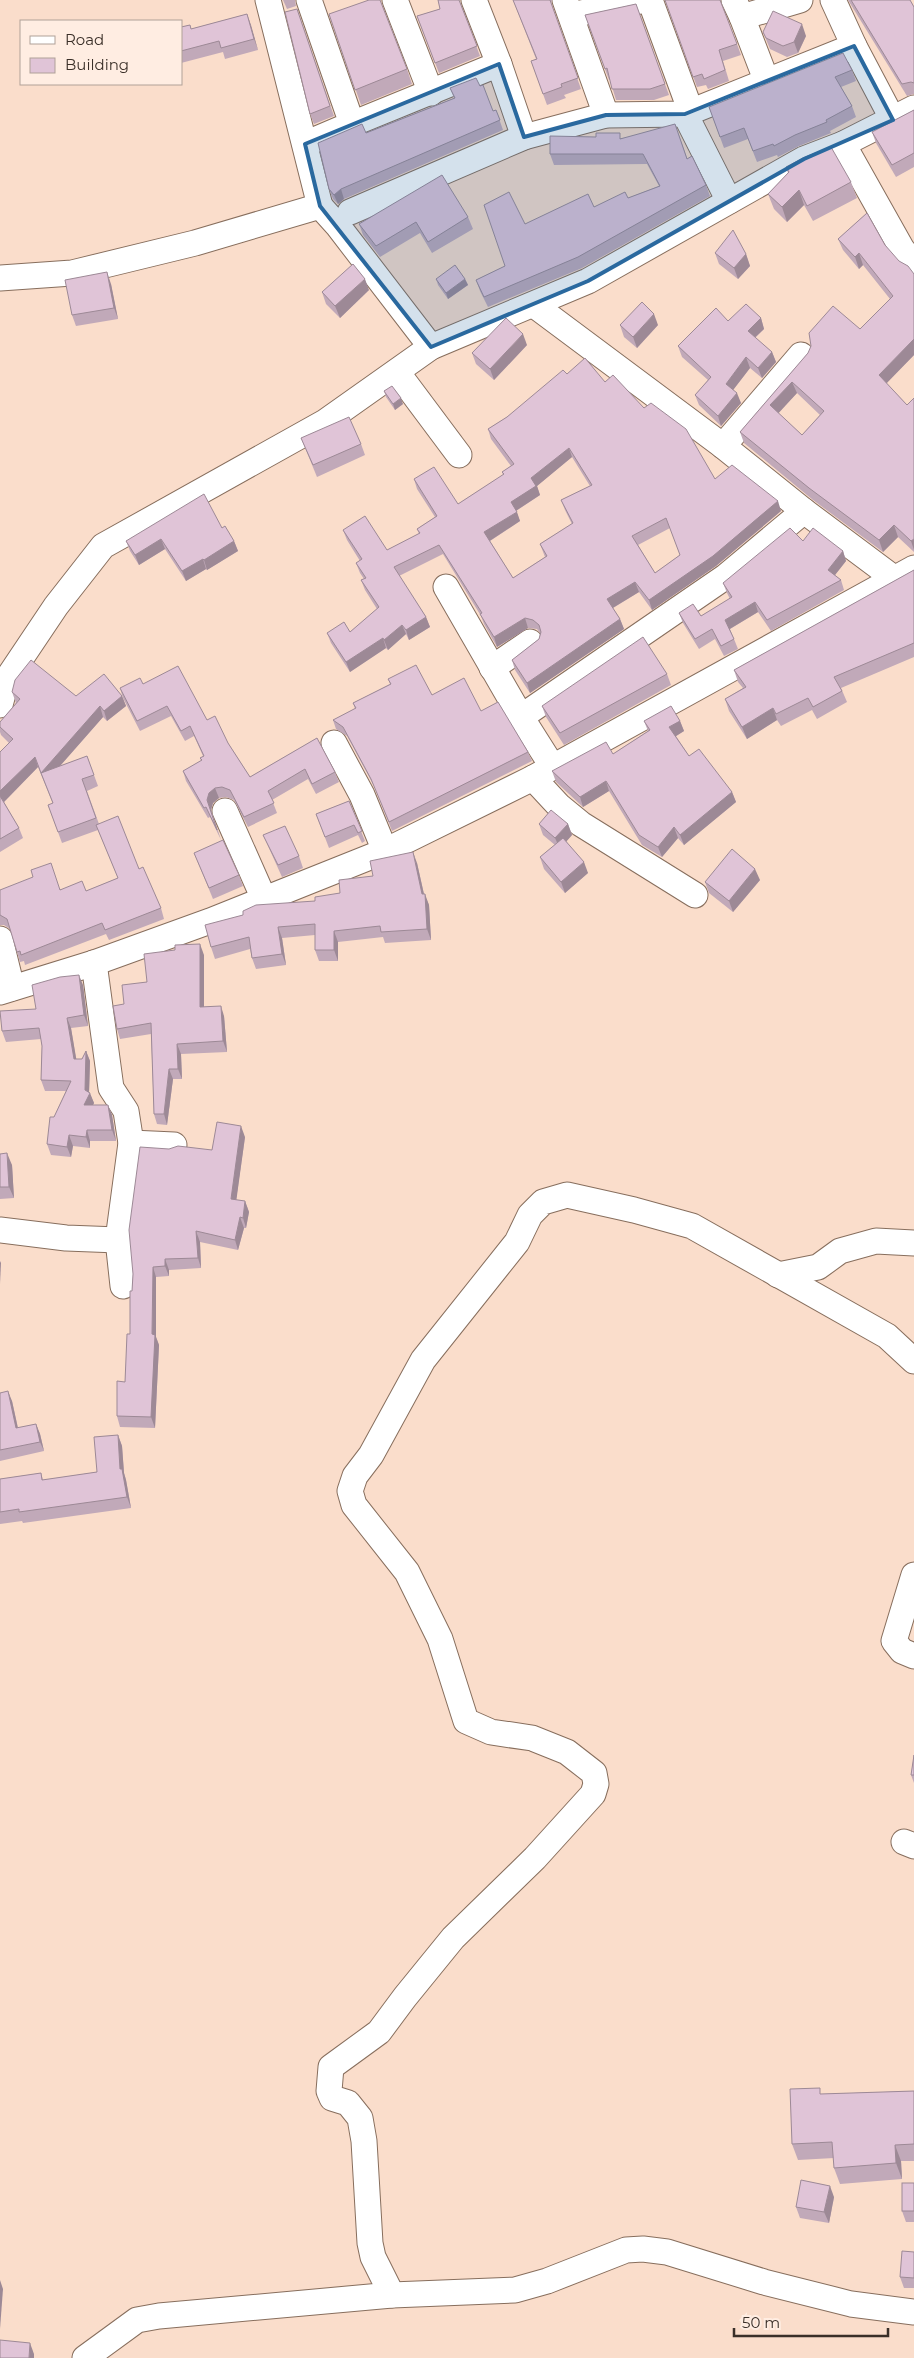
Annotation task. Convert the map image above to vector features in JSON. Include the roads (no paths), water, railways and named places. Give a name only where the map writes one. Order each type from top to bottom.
[{"type":"street","points":[[268,0],[320,206],[338,226],[431,348]]},
{"type":"street","points":[[395,0],[431,93]]},
{"type":"street","points":[[474,0],[499,64],[524,137]]},
{"type":"street","points":[[606,115],[568,7],[645,0]]},
{"type":"street","points":[[650,0],[688,113],[728,200]]},
{"type":"street","points":[[766,82],[738,9],[800,0]]},
{"type":"street","points":[[0,705],[7,679],[56,606],[103,546],[325,422],[431,348],[588,281],[728,200],[804,159],[843,144],[904,114],[854,46],[833,0]]},
{"type":"street","points":[[342,11],[312,10],[352,124]]},
{"type":"street","points":[[350,212],[524,137],[606,115],[688,113],[854,46]]},
{"type":"street","points":[[305,144],[499,64]]},
{"type":"street","points":[[843,144],[902,249],[914,264]]},
{"type":"street","points":[[0,278],[72,273],[195,243],[320,206]]},
{"type":"street","points":[[0,939],[6,990],[94,963],[385,851],[459,816],[542,772],[905,574],[804,511],[723,446],[534,305]]},
{"type":"street","points":[[723,446],[801,355]]},
{"type":"street","points":[[396,372],[459,455]]},
{"type":"street","points":[[521,717],[725,577],[804,511]]},
{"type":"street","points":[[446,587],[521,717],[542,772],[559,806],[581,824],[695,895]]},
{"type":"street","points":[[492,668],[530,642]]},
{"type":"street","points":[[334,743],[362,795],[385,851]]},
{"type":"street","points":[[225,811],[264,899]]},
{"type":"street","points":[[94,963],[111,1088],[126,1112],[131,1143],[118,1240],[123,1286]]},
{"type":"street","points":[[131,1143],[174,1145]]},
{"type":"street","points":[[392,2296],[373,2257],[370,2243],[364,2141],[360,2118],[348,2103],[332,2098],[329,2091],[331,2068],[379,2032],[453,1938],[535,1858],[593,1794],[596,1784],[594,1773],[567,1752],[532,1738],[491,1732],[466,1721],[440,1640],[407,1572],[354,1505],[350,1491],[355,1476],[371,1455],[423,1360],[517,1242],[530,1215],[543,1202],[567,1195],[634,1210],[692,1226],[887,1336],[914,1361]]},
{"type":"street","points":[[0,1230],[66,1238],[118,1240]]},
{"type":"street","points":[[778,1274],[818,1267],[840,1251],[876,1241],[914,1242]]},
{"type":"street","points":[[914,1575],[894,1641],[902,1651],[914,1656]]},
{"type":"street","points":[[85,2358],[137,2320],[159,2316],[392,2296],[515,2290],[546,2281],[626,2250],[643,2249],[667,2252],[764,2282],[851,2304],[914,2312]]}]
